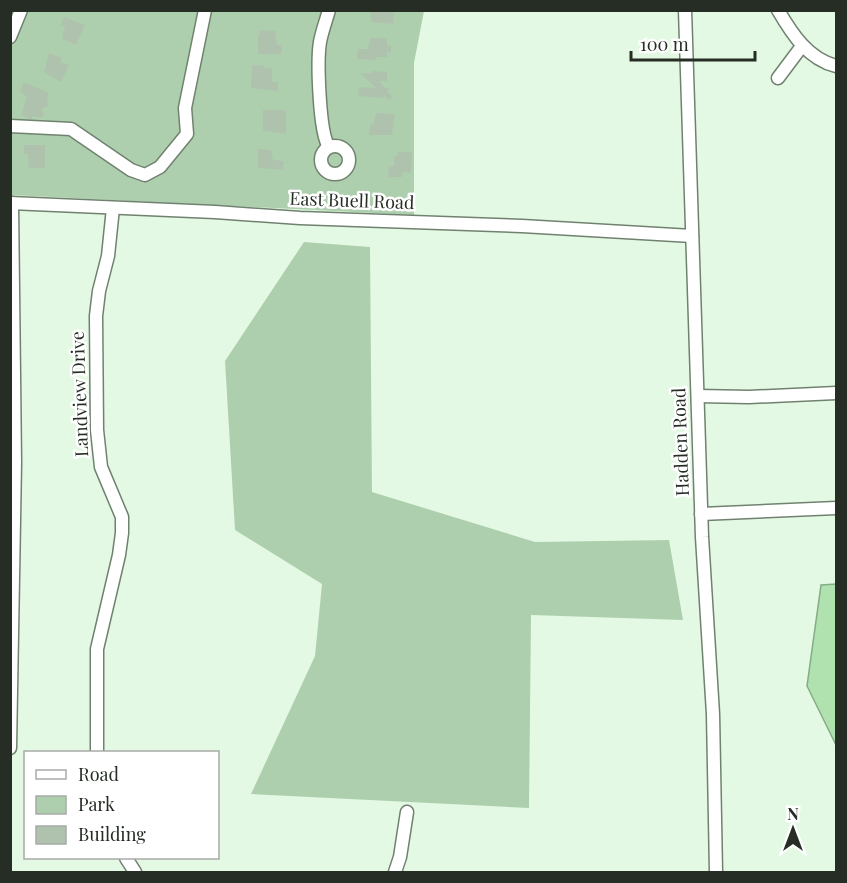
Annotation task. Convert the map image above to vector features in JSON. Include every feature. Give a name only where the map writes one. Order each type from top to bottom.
[{"type":"street","points":[[10,37],[21,10]]},
{"type":"street","points":[[10,126],[71,129],[131,170],[142,175],[152,173],[160,167],[188,131],[185,108],[205,10]]},
{"type":"street","points":[[329,10],[320,40],[318,63],[323,135],[329,147]]},
{"type":"street","name":"Hadden Road","points":[[685,10],[705,619],[713,714],[716,873]]},
{"type":"street","points":[[778,10],[802,46],[815,56],[837,66]]},
{"type":"street","points":[[778,78],[802,46]]},
{"type":"street","points":[[10,748],[15,463],[11,203]]},
{"type":"street","name":"East Buell Road","points":[[11,203],[692,236]]},
{"type":"street","name":"Landview Drive","points":[[97,751],[97,649],[122,533],[122,517],[101,467],[97,430],[96,316],[99,291],[108,256],[113,208]]},
{"type":"street","points":[[698,396],[749,397],[837,393]]},
{"type":"street","points":[[701,514],[837,508]]},
{"type":"street","points":[[395,873],[400,857],[407,812]]},
{"type":"street","points":[[127,859],[135,873]]},
{"type":"green space","points":[[11,11],[424,11],[414,63],[414,215],[11,195]]},
{"type":"green space","points":[[304,242],[370,247],[372,492],[535,542],[669,540],[683,620],[531,615],[529,808],[251,794],[315,656],[322,584],[235,530],[225,361]]},
{"type":"shaded area","points":[[836,584],[836,745],[807,686],[821,585]]},
{"type":"building","points":[[377,10],[394,10],[393,24],[371,22],[371,12],[377,12]]},
{"type":"building","points":[[64,17],[85,25],[76,45],[62,39],[65,27],[60,25]]},
{"type":"building","points":[[263,30],[275,31],[277,45],[282,45],[281,54],[258,54],[258,35]]},
{"type":"building","points":[[370,38],[387,38],[387,45],[391,46],[391,53],[387,52],[387,57],[376,57],[376,60],[357,59],[358,49],[368,49]]},
{"type":"building","points":[[49,53],[62,58],[60,62],[69,65],[61,82],[44,72]]},
{"type":"building","points":[[262,65],[272,68],[272,82],[278,82],[278,91],[251,88],[252,66]]},
{"type":"building","points":[[373,71],[387,72],[387,81],[379,81],[385,88],[390,88],[387,91],[392,97],[389,100],[384,95],[384,98],[358,96],[359,87],[376,88],[360,73],[371,74]]},
{"type":"building","points":[[24,82],[49,93],[48,106],[41,109],[43,117],[33,116],[29,119],[21,115],[27,97],[20,91]]},
{"type":"building","points":[[263,110],[284,110],[286,134],[263,131]]},
{"type":"building","points":[[376,113],[395,114],[392,135],[369,135],[370,125],[373,125]]},
{"type":"building","points":[[24,145],[45,145],[45,168],[29,168],[28,154],[24,154]]},
{"type":"building","points":[[258,149],[271,150],[273,160],[284,161],[283,170],[258,168]]},
{"type":"building","points":[[397,152],[412,152],[411,173],[402,172],[402,177],[388,177],[389,166],[394,166],[394,156],[397,156]]}]
